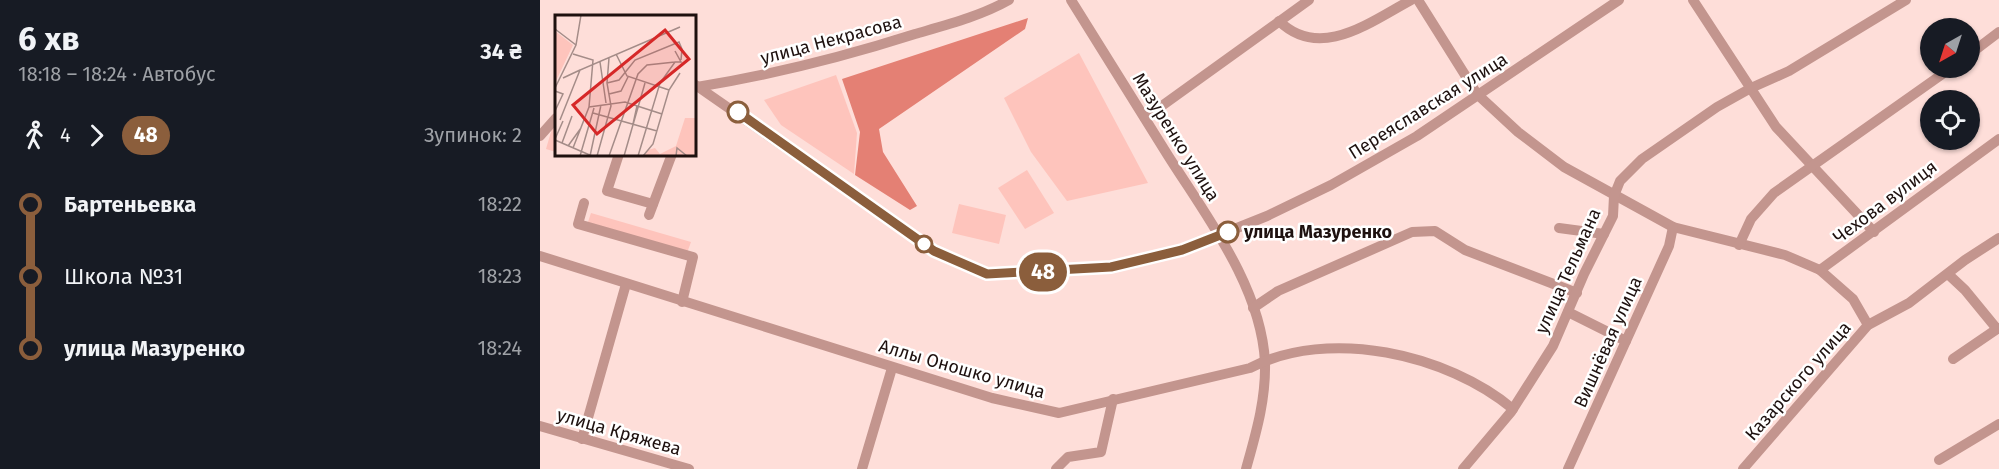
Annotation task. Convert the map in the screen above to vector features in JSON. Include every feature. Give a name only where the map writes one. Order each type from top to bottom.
[{"type":"street","name":"улица Некрасова","points":[[696,88],[754,77],[868,49],[934,28],[1009,0]]},
{"type":"street","name":"Мазуренко улица","points":[[1071,0],[1218,236],[1246,288],[1265,361],[1264,403],[1246,469]]},
{"type":"street","points":[[1145,118],[1309,0]]},
{"type":"street","points":[[1279,21],[1292,33],[1325,40],[1339,36],[1411,0]]},
{"type":"street","points":[[1418,0],[1477,94],[1518,132],[1564,167],[1673,227],[1785,255],[1820,270],[1853,299],[1868,325]]},
{"type":"street","name":"Переяславская улица","points":[[696,89],[750,120],[934,251],[987,274],[1111,267],[1182,250],[1331,185],[1417,136],[1619,0]]},
{"type":"street","points":[[1693,0],[1776,127],[1874,232]]},
{"type":"street","name":"улица Тельмана","points":[[1466,468],[1513,409],[1552,346],[1613,216],[1614,196],[1620,181],[1642,159],[1680,131],[1751,88],[1789,71],[1906,0]]},
{"type":"street","points":[[1980,46],[1999,32]]},
{"type":"street","points":[[1739,245],[1751,219],[1774,193],[1937,78]]},
{"type":"street","points":[[540,136],[555,119]]},
{"type":"street","name":"Чехова вулиця","points":[[1820,270],[1999,140]]},
{"type":"street","points":[[618,156],[607,191],[651,209],[671,156]]},
{"type":"street","points":[[584,203],[578,224],[693,257],[682,302]]},
{"type":"street","name":"Вишнёвая улица","points":[[1568,469],[1669,246],[1673,227]]},
{"type":"street","points":[[1559,228],[1604,234]]},
{"type":"street","points":[[1252,308],[1288,286],[1412,232],[1435,231],[1465,250],[1577,293]]},
{"type":"street","name":"Казарского улица","points":[[1743,469],[1868,325],[1909,303],[1949,275],[1965,260],[1999,238]]},
{"type":"street","name":"Аллы Оношко улица","points":[[540,256],[892,368],[992,398],[1059,413],[1317,350],[1372,349],[1432,364],[1493,393],[1513,409]]},
{"type":"street","points":[[1949,275],[1998,328],[1953,359]]},
{"type":"street","points":[[582,439],[626,284]]},
{"type":"street","points":[[1568,312],[1626,341]]},
{"type":"street","points":[[862,469],[892,368]]},
{"type":"street","points":[[1056,469],[1068,457],[1101,452],[1113,399]]},
{"type":"street","points":[[1939,460],[1999,424]]},
{"type":"street","name":"улица Кряжева","points":[[540,426],[689,469]]},
{"type":"shaded area","points":[[1028,18],[1025,29],[879,129],[883,152],[917,206],[910,210],[855,175],[860,132],[842,79]]},
{"type":"shaded area","points":[[1079,53],[1148,183],[1067,201],[1031,152],[1004,98]]},
{"type":"shaded area","points":[[836,75],[857,133],[854,174],[781,125],[764,100]]},
{"type":"shaded area","points":[[553,125],[555,126],[555,152],[546,149]]},
{"type":"shaded area","points":[[1027,170],[1054,213],[1025,229],[998,188]]},
{"type":"shaded area","points":[[959,204],[1006,215],[999,244],[952,233]]},
{"type":"shaded area","points":[[591,213],[691,242],[687,253],[587,225]]},
{"type":"bus line","name":"48","points":[[738,112],[934,251],[987,274],[1111,267],[1148,260],[1182,250],[1228,232]]},
{"type":"place","name":"улица Мазуренко","points":[[1228,232]]}]
